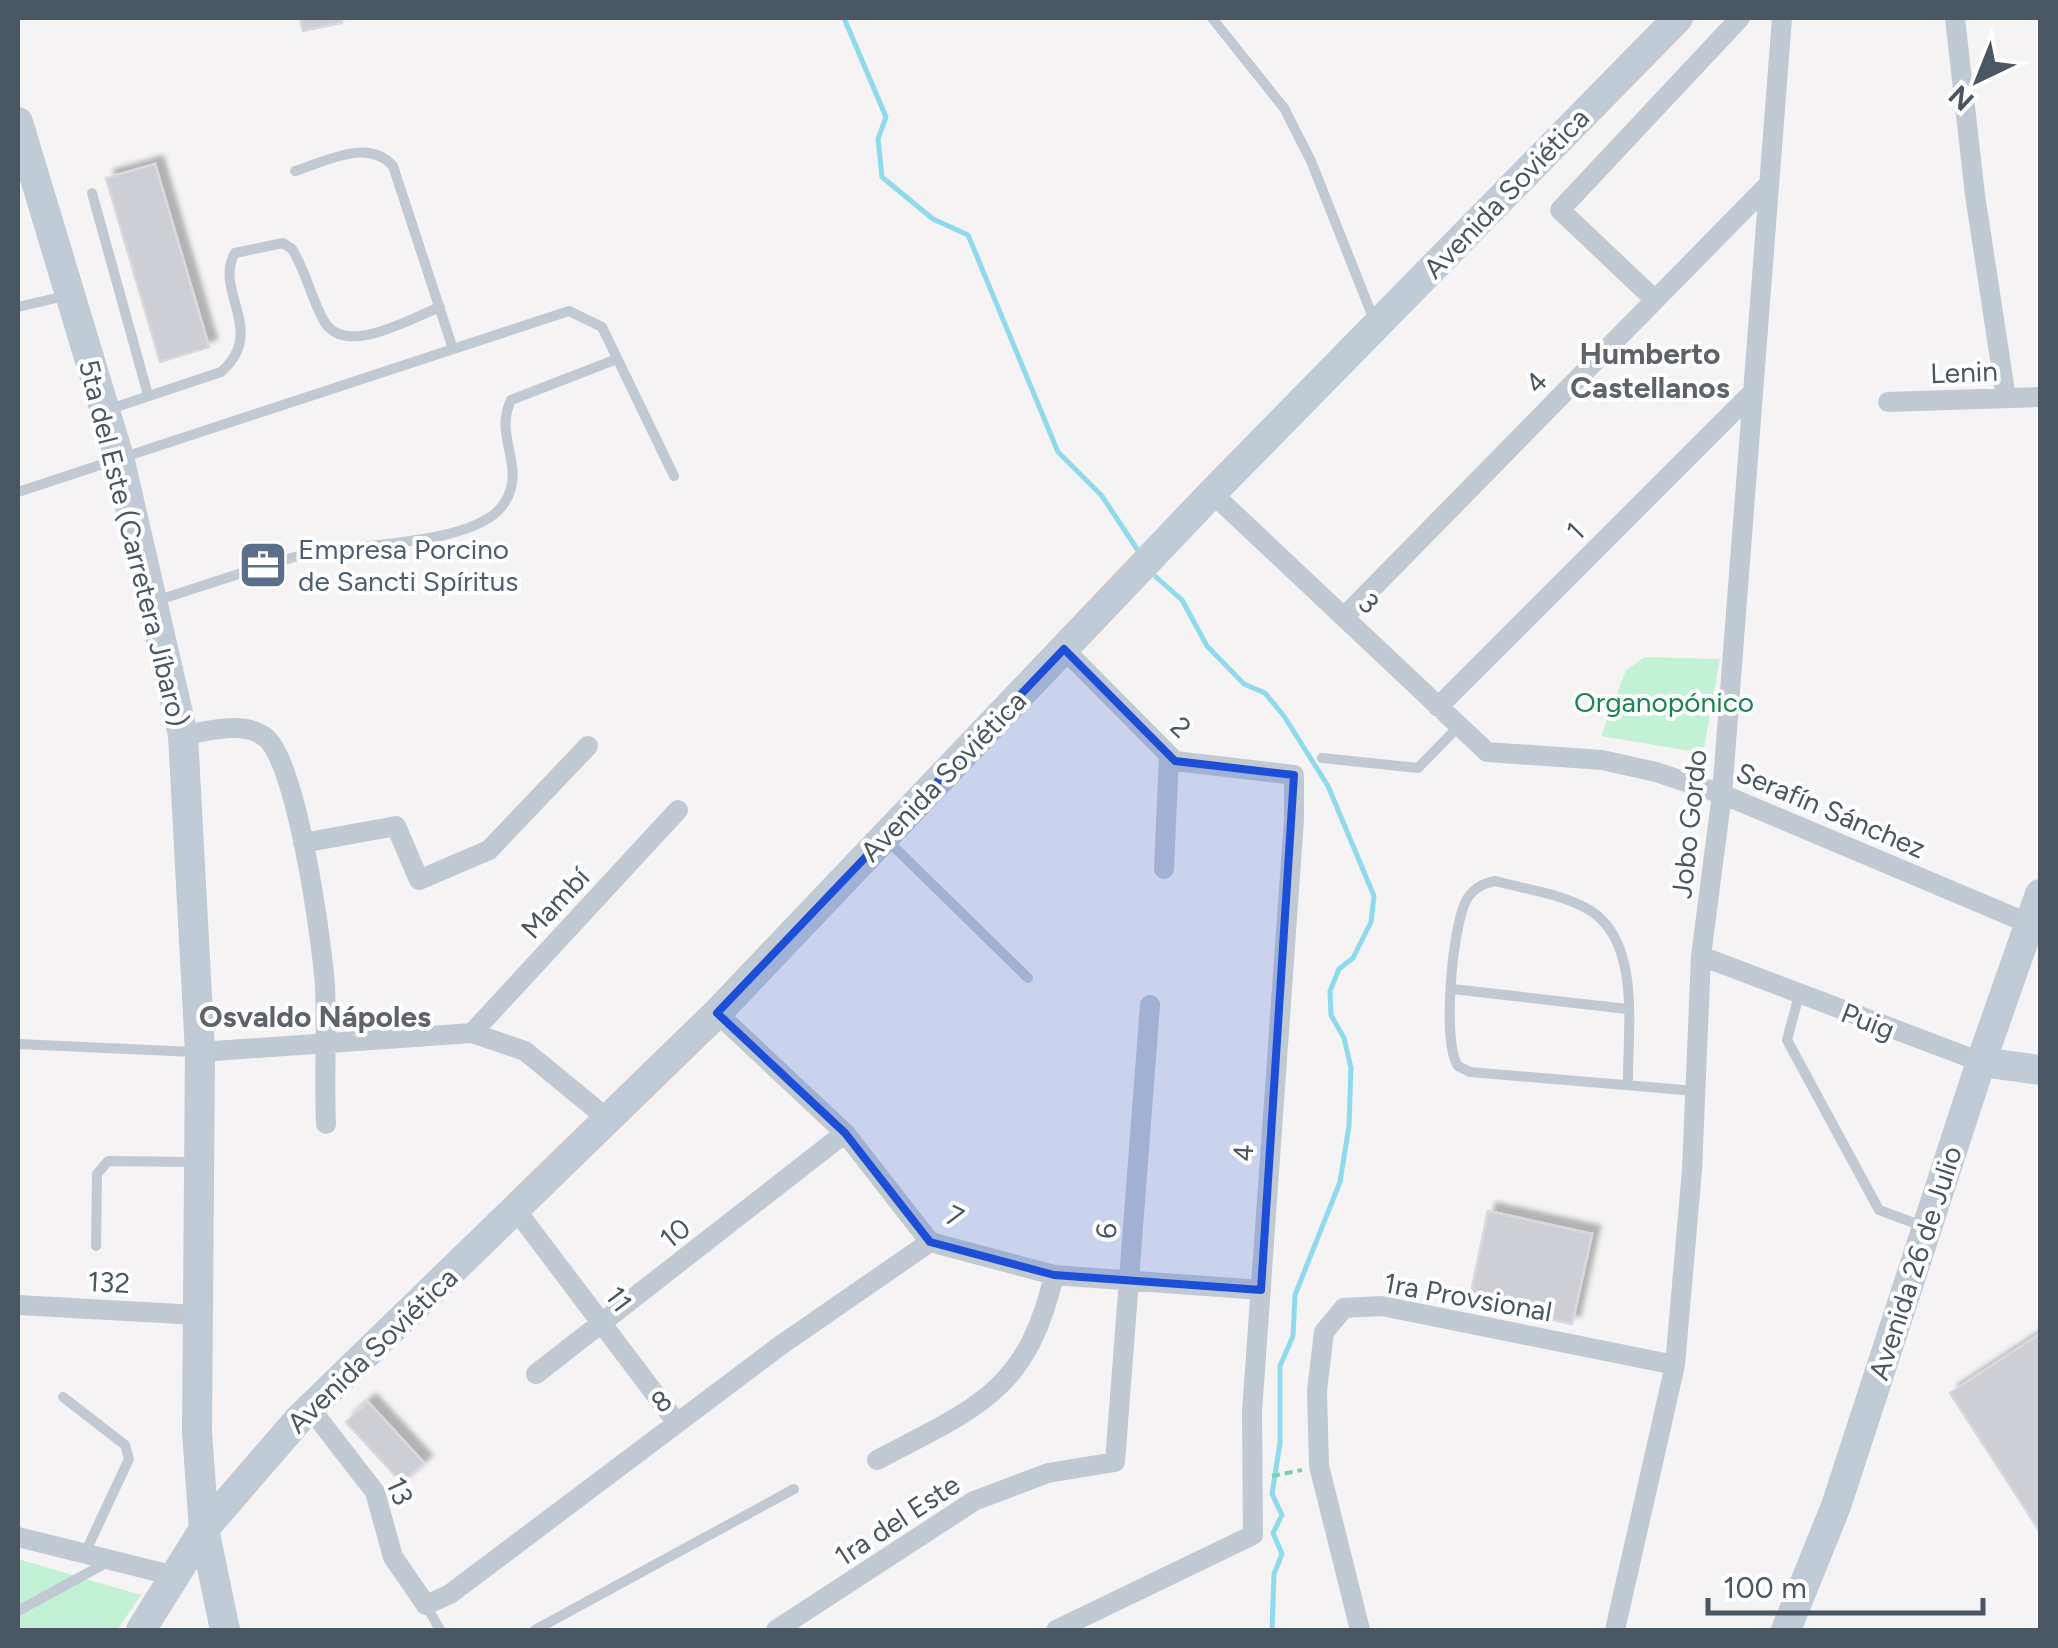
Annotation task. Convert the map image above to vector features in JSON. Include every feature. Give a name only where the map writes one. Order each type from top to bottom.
[{"type":"main road","name":"Avenida Soviética","points":[[147,1622],[204,1528],[310,1408],[717,1013],[1212,493],[1678,18]]},
{"type":"main road","name":"5ta del Este (Carretera Jíbaro)","points":[[18,122],[119,458],[183,735],[200,1052],[197,1432],[204,1528],[224,1630]]},
{"type":"main road","name":"Avenida 26 de Julio","points":[[1786,1630],[1836,1506],[2040,894]]},
{"type":"main road","name":"Puig","points":[[1981,1062],[2040,1070]]},
{"type":"main road","points":[[197,1432],[224,1470],[250,1465],[269,1452]]},
{"type":"main road","points":[[147,1622],[178,1597],[199,1598],[215,1610],[224,1630]]},
{"type":"street","points":[[1655,300],[1560,210],[1740,18]]},
{"type":"street","name":"Jobo Gordo","points":[[1615,1630],[1675,1365],[1696,1092],[1701,956],[1722,794],[1782,18]]},
{"type":"street","points":[[1955,18],[1975,195],[2006,398]]},
{"type":"street","name":"4","points":[[1344,617],[1767,186]]},
{"type":"street","name":"1","points":[[1438,707],[1751,394]]},
{"type":"street","name":"Lenin","points":[[1888,402],[2040,397]]},
{"type":"street","name":"3","points":[[1212,493],[1487,752]]},
{"type":"street","name":"2","points":[[1064,649],[1176,761],[1294,775]]},
{"type":"street","points":[[183,735],[239,728],[264,736],[280,755],[303,844],[325,987],[326,1124]]},
{"type":"street","points":[[303,844],[396,826],[420,880],[489,850],[588,746]]},
{"type":"street","name":"Serafín Sánchez","points":[[1487,752],[1602,760],[1722,794],[2030,924]]},
{"type":"street","points":[[1164,869],[1168,754]]},
{"type":"street","name":"4","points":[[1056,1630],[1252,1535],[1252,1412],[1294,775]]},
{"type":"street","name":"Mambí","points":[[472,1033],[678,810]]},
{"type":"street","name":"Puig","points":[[1701,956],[1981,1062]]},
{"type":"street","name":"6","points":[[1115,1462],[1150,1005]]},
{"type":"street","name":"7","points":[[717,1013],[845,1133],[899,1196],[930,1242],[1054,1275],[1260,1290]]},
{"type":"street","points":[[200,1052],[472,1033],[526,1051],[609,1120]]},
{"type":"street","name":"10","points":[[536,1374],[845,1133]]},
{"type":"street","name":"11","points":[[516,1210],[678,1423]]},
{"type":"street","name":"8","points":[[426,1605],[450,1594],[678,1423],[930,1242]]},
{"type":"street","points":[[877,1460],[981,1404],[1004,1384],[1044,1319],[1054,1275]]},
{"type":"street","name":"132","points":[[18,1305],[198,1315]]},
{"type":"street","name":"1ra Provsional","points":[[1360,1630],[1318,1466],[1316,1391],[1324,1332],[1344,1308],[1382,1306],[1675,1365]]},
{"type":"street","name":"13","points":[[310,1408],[375,1492],[393,1557],[426,1605]]},
{"type":"street","name":"1ra del Este","points":[[776,1630],[974,1501],[1048,1473],[1115,1462]]},
{"type":"street","points":[[18,1537],[175,1576]]},
{"type":"lane","points":[[1212,18],[1284,108],[1311,161],[1376,326]]},
{"type":"lane","points":[[295,171],[367,150],[383,155],[393,166],[453,348]]},
{"type":"lane","points":[[92,194],[148,395]]},
{"type":"lane","points":[[105,411],[221,372],[236,359],[242,347],[231,273],[235,253],[283,243],[292,248],[326,325],[339,336],[358,338],[440,307]]},
{"type":"lane","points":[[18,307],[70,294]]},
{"type":"lane","points":[[18,492],[569,311],[602,328],[674,476]]},
{"type":"lane","points":[[154,602],[304,554],[453,532],[490,518],[504,505],[515,481],[502,419],[511,400],[617,359]]},
{"type":"lane","points":[[1322,758],[1418,768],[1458,728]]},
{"type":"lane","points":[[884,838],[1028,978]]},
{"type":"lane","points":[[1628,1085],[1627,1009],[1620,948],[1604,921],[1568,901],[1495,881],[1473,891],[1465,902],[1448,1042],[1458,1066],[1470,1072],[1696,1092]]},
{"type":"lane","points":[[1453,990],[1627,1009]]},
{"type":"lane","points":[[1800,994],[1787,1040],[1879,1210],[1927,1228]]},
{"type":"lane","points":[[18,1044],[200,1052]]},
{"type":"lane","points":[[96,1246],[97,1174],[108,1161],[200,1162]]},
{"type":"lane","points":[[63,1397],[125,1445],[129,1459],[85,1553]]},
{"type":"lane","points":[[535,1630],[794,1488]]},
{"type":"lane","points":[[18,1611],[111,1560]]},
{"type":"lane","points":[[426,1605],[440,1630]]},
{"type":"highlighted area","points":[[1064,649],[1175,761],[1294,775],[1261,1290],[1054,1275],[930,1242],[845,1133],[717,1013]]},
{"type":"green space","name":"Organopónico","points":[[1645,657],[1720,659],[1703,753],[1601,736],[1626,670]]},
{"type":"green space","points":[[18,1559],[141,1595],[117,1630],[18,1630]]},
{"type":"building","points":[[300,18],[341,18],[342,23],[303,31]]},
{"type":"building","points":[[155,164],[209,347],[160,362],[106,178]]},
{"type":"building","points":[[1488,1211],[1592,1234],[1572,1324],[1469,1302]]},
{"type":"building","points":[[2040,1334],[2040,1532],[1950,1393]]},
{"type":"building","points":[[368,1402],[424,1463],[402,1483],[346,1422]]},
{"type":"waterway","points":[[844,18],[886,117],[878,139],[882,177],[933,219],[968,235],[1058,452],[1102,496],[1137,549]]},
{"type":"waterway","points":[[1156,577],[1182,600],[1207,646],[1244,684],[1265,693],[1284,716],[1328,786],[1374,896],[1371,922],[1353,958],[1339,969],[1330,991],[1331,1015],[1344,1038],[1351,1068],[1349,1126],[1340,1182],[1295,1295],[1293,1336],[1280,1366],[1280,1443],[1272,1494],[1282,1515],[1273,1533],[1282,1554],[1274,1574],[1272,1630]]},
{"type":"place","name":"Empresa Porcino de Sancti Spíritus","points":[[263,565]]},
{"type":"district","name":"Humberto Castellanos","points":[[1650,370]]},
{"type":"district","name":"Osvaldo Nápoles","points":[[315,1016]]}]
